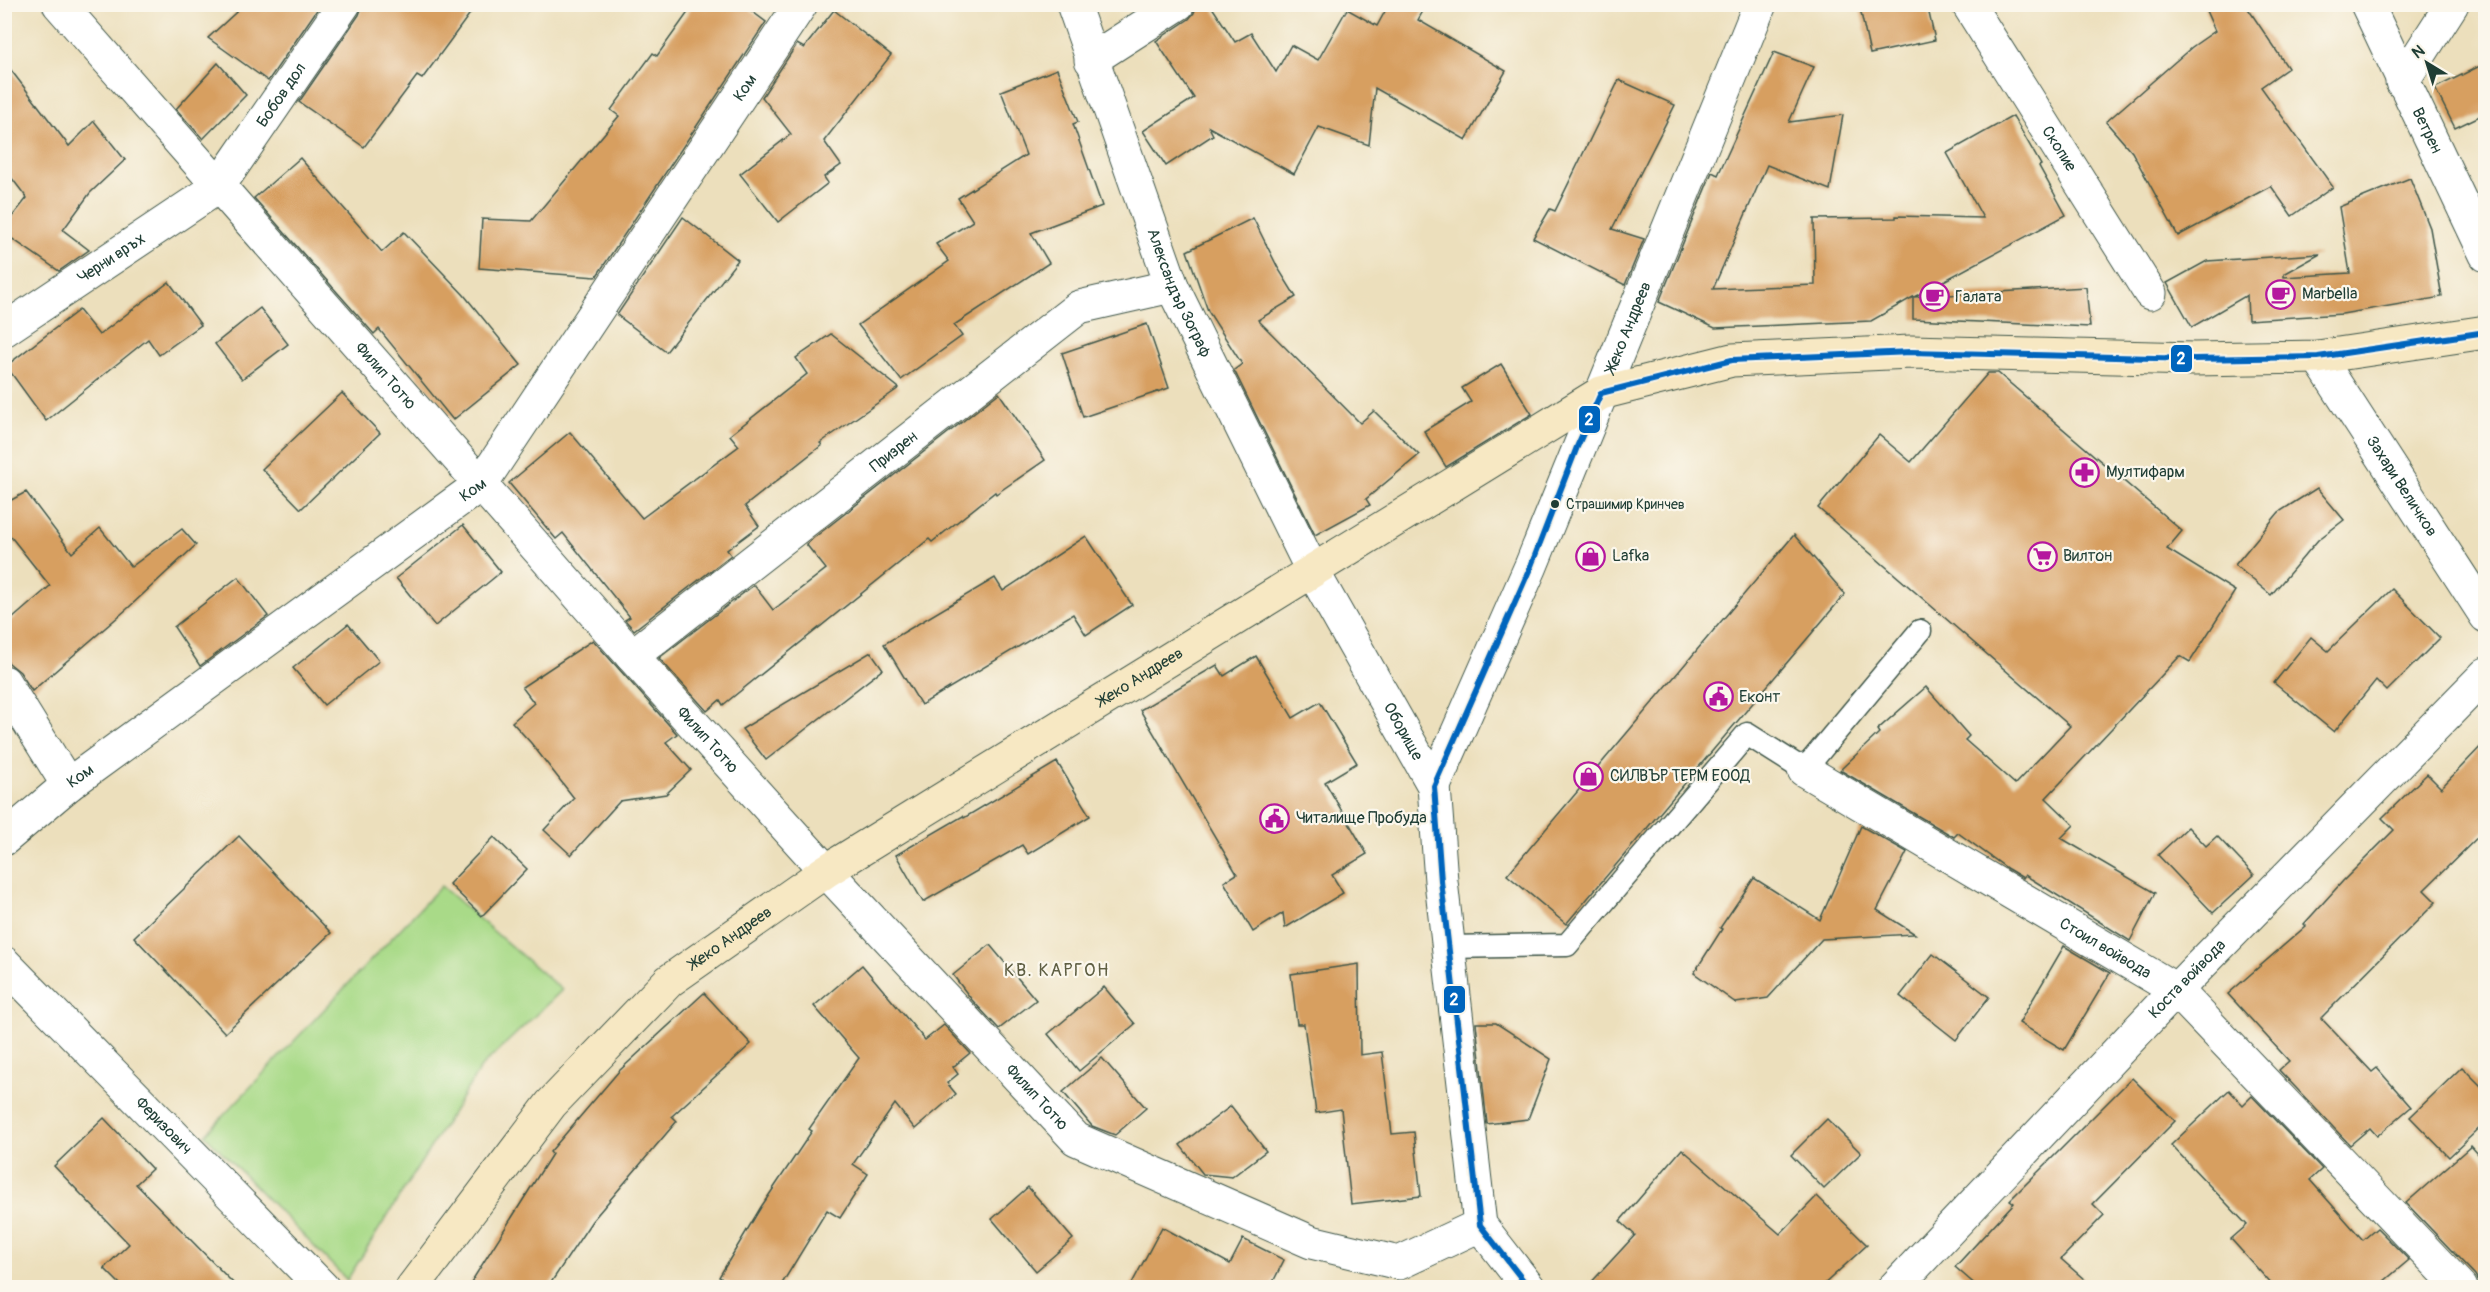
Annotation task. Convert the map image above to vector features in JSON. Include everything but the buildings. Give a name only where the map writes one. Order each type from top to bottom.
[{"type":"street","name":"Филип Тотю","points":[[59,4],[632,656],[826,871],[1076,1139],[1311,1242],[1399,1263],[1480,1225]]},
{"type":"street","name":"Бобов дол","points":[[218,187],[344,4]]},
{"type":"street","name":"Ком","points":[[4,839],[68,785],[481,484],[801,4]]},
{"type":"street","name":"Александър Зограф","points":[[1073,4],[1172,286],[1312,570]]},
{"type":"street","points":[[1091,60],[1178,4]]},
{"type":"street","name":"Жеко Андреев","points":[[412,1287],[551,1104],[669,981],[826,871],[1601,393],[1760,4]]},
{"type":"street","name":"Скопие","points":[[1968,4],[2150,293]]},
{"type":"street","name":"Ветрен","points":[[2367,4],[2486,255]]},
{"type":"street","points":[[2402,82],[2452,4]]},
{"type":"street","name":"Черни връх","points":[[4,330],[218,187]]},
{"type":"street","name":"Призрен","points":[[632,656],[1079,307],[1172,286]]},
{"type":"street","points":[[1434,786],[1531,566],[1577,447],[1601,393],[1732,360],[1911,352],[2194,359],[2318,357],[2486,332]]},
{"type":"street","name":"Захари Величков","points":[[2318,357],[2486,616]]},
{"type":"street","name":"Оборище","points":[[1312,570],[1434,786],[1449,947],[1480,1225]]},
{"type":"street","name":"Коста войвода","points":[[1894,1287],[2176,990],[2486,674]]},
{"type":"street","points":[[4,682],[68,785]]},
{"type":"street","name":"Стоил войвода","points":[[1804,770],[2176,990],[2461,1287]]},
{"type":"street","name":"Феризович","points":[[4,963],[323,1287]]},
{"type":"street","points":[[1480,1225],[1529,1287]]},
{"type":"lane","points":[[1449,947],[1567,945],[1747,734],[1804,770],[1920,631]]},
{"type":"green space","points":[[441,886],[562,990],[481,1067],[347,1280],[205,1135]]},
{"type":"transit line","name":"2","points":[[1529,1288],[1480,1225],[1441,881],[1434,786],[1531,566],[1577,447],[1601,393],[1732,360],[1911,352],[2194,359],[2318,357],[2486,332]]},
{"type":"place","name":"Marbella","points":[[2281,294]]},
{"type":"place","name":"Галата","points":[[1934,297]]},
{"type":"place","name":"Мултифарм","points":[[2085,472]]},
{"type":"place","name":"Страшимир Кринчев","points":[[1555,504]]},
{"type":"place","name":"Lafka","points":[[1591,556]]},
{"type":"place","name":"Вилтон","points":[[2042,556]]},
{"type":"place","name":"Еконт","points":[[1718,697]]},
{"type":"place","name":"СИЛВЪР ТЕРМ ЕООД","points":[[1589,776]]},
{"type":"place","name":"Читалище Пробуда","points":[[1275,818]]},
{"type":"district","name":"КВ. КАРГОН","points":[[1057,970]]}]
